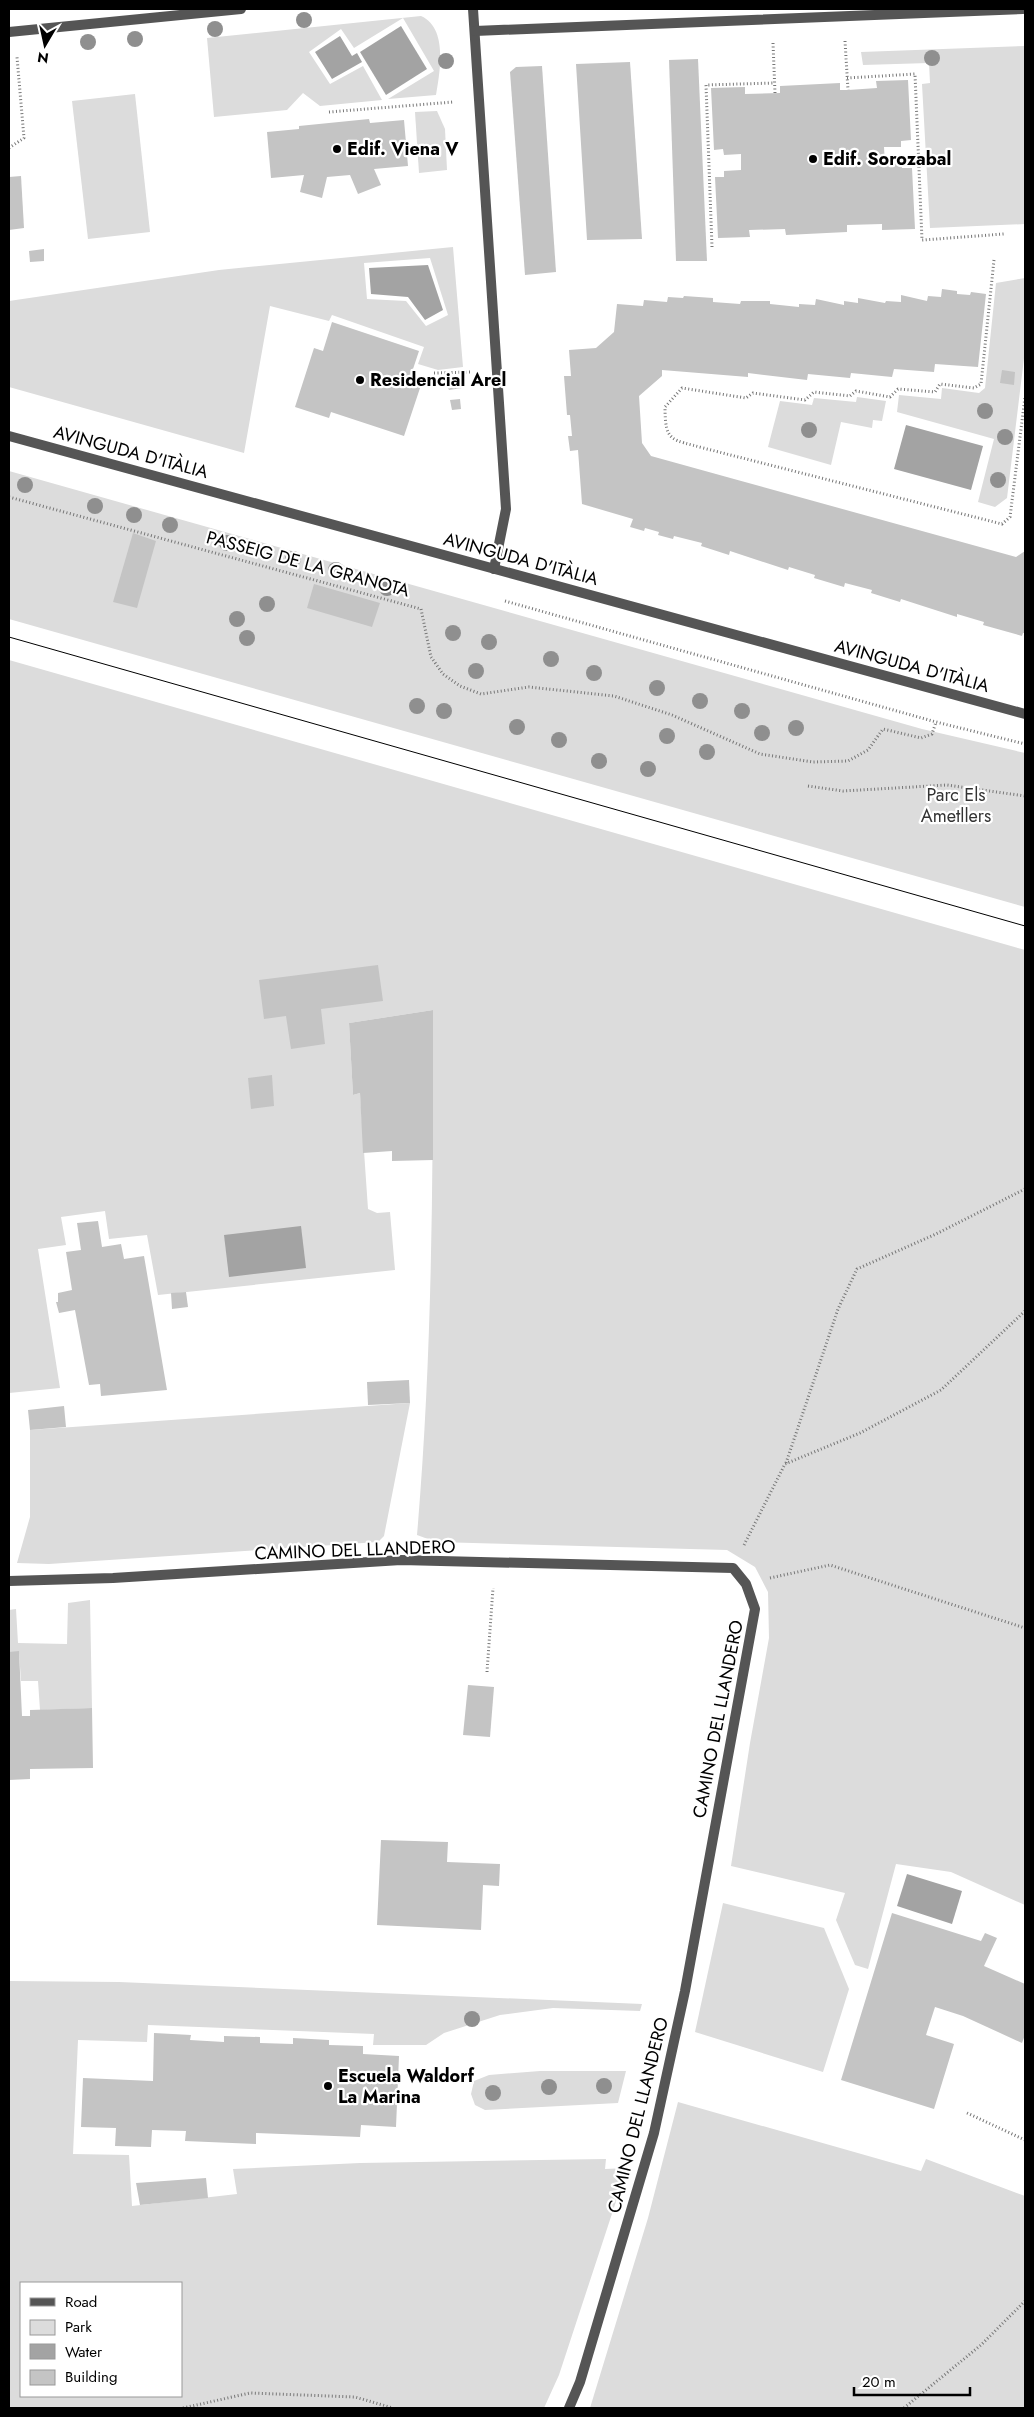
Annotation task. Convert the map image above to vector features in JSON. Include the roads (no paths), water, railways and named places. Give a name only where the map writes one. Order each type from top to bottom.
[{"type":"street","points":[[12,32],[241,9]]},
{"type":"street","points":[[473,9],[506,509],[494,569]]},
{"type":"street","points":[[475,31],[1023,9]]},
{"type":"street","name":"AVINGUDA D'ITÀLIA","points":[[9,436],[1025,714]]},
{"type":"street","name":"CAMINO DEL LLANDERO","points":[[9,1581],[296,1568],[401,1560],[732,1568],[746,1584],[755,1609],[674,2040],[644,2167],[580,2382],[569,2408]]},
{"type":"water","points":[[401,26],[427,69],[386,95],[360,52]]},
{"type":"water","points":[[340,36],[352,56],[357,53],[362,62],[332,79],[315,52]]},
{"type":"water","points":[[428,265],[443,310],[425,320],[408,297],[371,294],[369,268]]},
{"type":"water","points":[[906,425],[983,446],[971,490],[894,469]]},
{"type":"water","points":[[301,1226],[306,1268],[229,1277],[224,1235]]},
{"type":"water","points":[[907,1874],[962,1891],[952,1924],[897,1906]]},
{"type":"tram line","points":[[9,637],[1025,926]]},
{"type":"place","name":"Edif. Viena V","points":[[337,149]]},
{"type":"place","name":"Edif. Sorozabal","points":[[813,159]]},
{"type":"place","name":"Residencial Arel","points":[[360,380]]},
{"type":"place","name":"Escuela Waldorf La Marina","points":[[328,2086]]},
{"type":"park label","name":"Parc Els Ametllers","points":[[956,805]]}]
